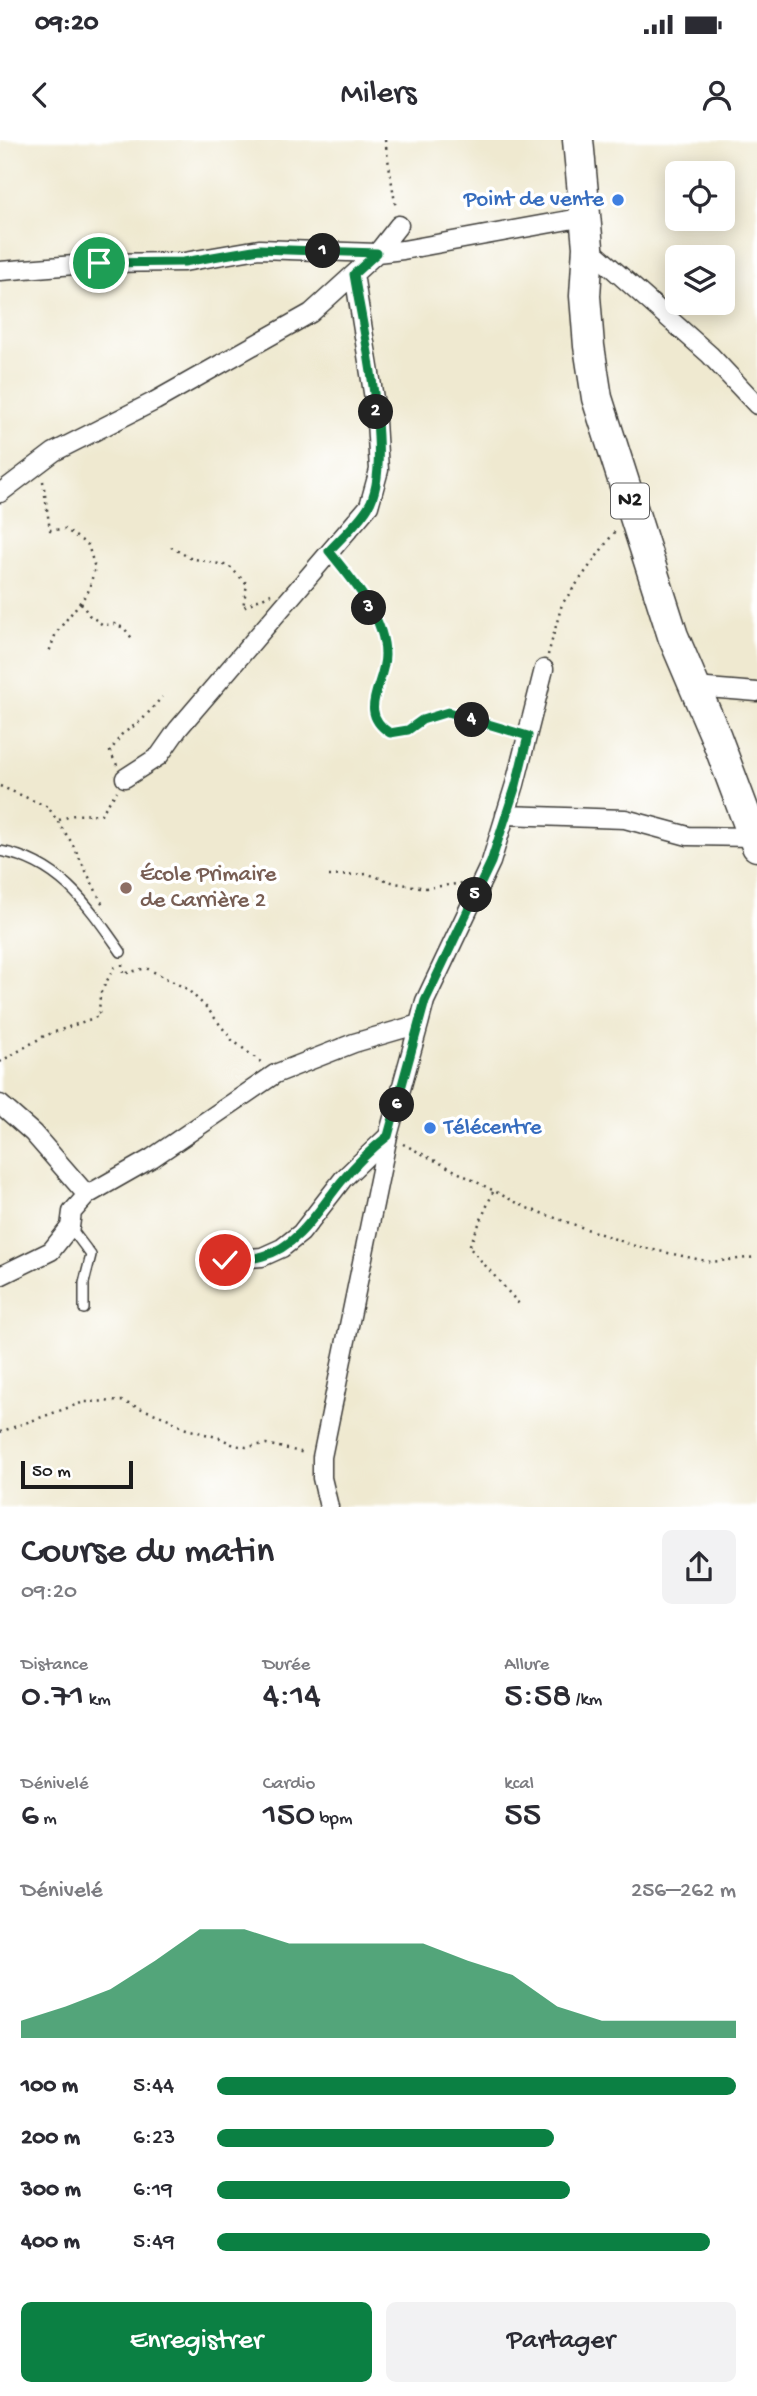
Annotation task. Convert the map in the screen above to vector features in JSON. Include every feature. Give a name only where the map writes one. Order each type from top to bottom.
[{"type":"highway","name":"N2","points":[[578,140],[588,247],[585,296],[597,398],[673,636],[756,841]]},
{"type":"street","points":[[0,271],[99,263],[184,262],[259,249],[377,253],[585,217]]},
{"type":"street","points":[[0,493],[54,452],[155,401],[311,313],[377,253],[399,225]]},
{"type":"street","points":[[588,247],[710,355],[757,405]]},
{"type":"street","points":[[125,778],[159,756],[178,729],[369,506],[379,470],[376,405],[354,274]]},
{"type":"street","points":[[329,1507],[322,1478],[322,1457],[388,1136],[425,1001],[491,862],[516,785],[544,669]]},
{"type":"street","points":[[695,687],[757,692]]},
{"type":"street","points":[[505,815],[625,819],[688,836],[756,841]]},
{"type":"street","points":[[0,1276],[51,1251],[70,1227],[72,1212],[87,1195],[152,1158],[275,1074],[354,1043],[419,1024]]},
{"type":"street","points":[[0,1104],[33,1133],[87,1195]]},
{"type":"street","points":[[225,1260],[262,1257],[282,1248],[301,1233],[343,1180],[388,1136]]},
{"type":"lane","points":[[0,851],[23,855],[68,883],[121,953]]},
{"type":"lane","points":[[70,1227],[91,1255],[84,1283],[85,1309]]},
{"type":"path","points":[[386,140],[399,225]]},
{"type":"path","points":[[41,462],[50,530],[65,529],[88,545],[95,568],[88,592],[55,633],[48,655]]},
{"type":"path","points":[[544,669],[562,604],[632,508]]},
{"type":"path","points":[[171,547],[190,558],[229,566],[247,584],[243,607],[277,592],[290,599]]},
{"type":"path","points":[[329,551],[360,591],[381,631],[385,656],[372,708],[378,726],[390,733],[408,730],[422,720],[448,712],[528,736]]},
{"type":"path","points":[[81,601],[89,615],[103,625],[114,624],[124,628],[134,641]]},
{"type":"path","points":[[57,821],[74,815],[101,814],[125,778],[110,752],[121,735],[142,720],[162,697]]},
{"type":"path","points":[[0,786],[48,807],[72,843],[105,910]]},
{"type":"path","points":[[329,876],[369,874],[395,883],[426,888],[482,881]]},
{"type":"path","points":[[0,1062],[44,1036],[99,1016],[100,994],[121,953]]},
{"type":"path","points":[[121,953],[123,974],[146,968],[187,989],[207,1008],[232,1040],[275,1074]]},
{"type":"path","points":[[388,1136],[527,1208],[635,1245],[711,1262],[757,1257]]},
{"type":"path","points":[[493,1192],[470,1247],[520,1305]]},
{"type":"path","points":[[0,1432],[85,1402],[121,1401],[169,1419],[183,1429],[220,1438],[234,1445],[246,1447],[266,1444],[322,1457]]},
{"type":"place","name":"Point de vente","points":[[618,200]]},
{"type":"place","name":"École Primaire de Carrière 2","points":[[126,888]]},
{"type":"place","name":"Télécentre","points":[[430,1128]]},
{"type":"route","points":[[99,263],[184,262],[259,249],[377,253],[354,274],[376,405],[379,470],[369,506],[329,551],[360,591],[381,631],[385,656],[372,708],[378,726],[390,733],[408,730],[422,720],[448,712],[528,736],[516,785],[491,862],[425,1001],[388,1136],[343,1180],[301,1233],[282,1248],[262,1257],[225,1260]]}]
